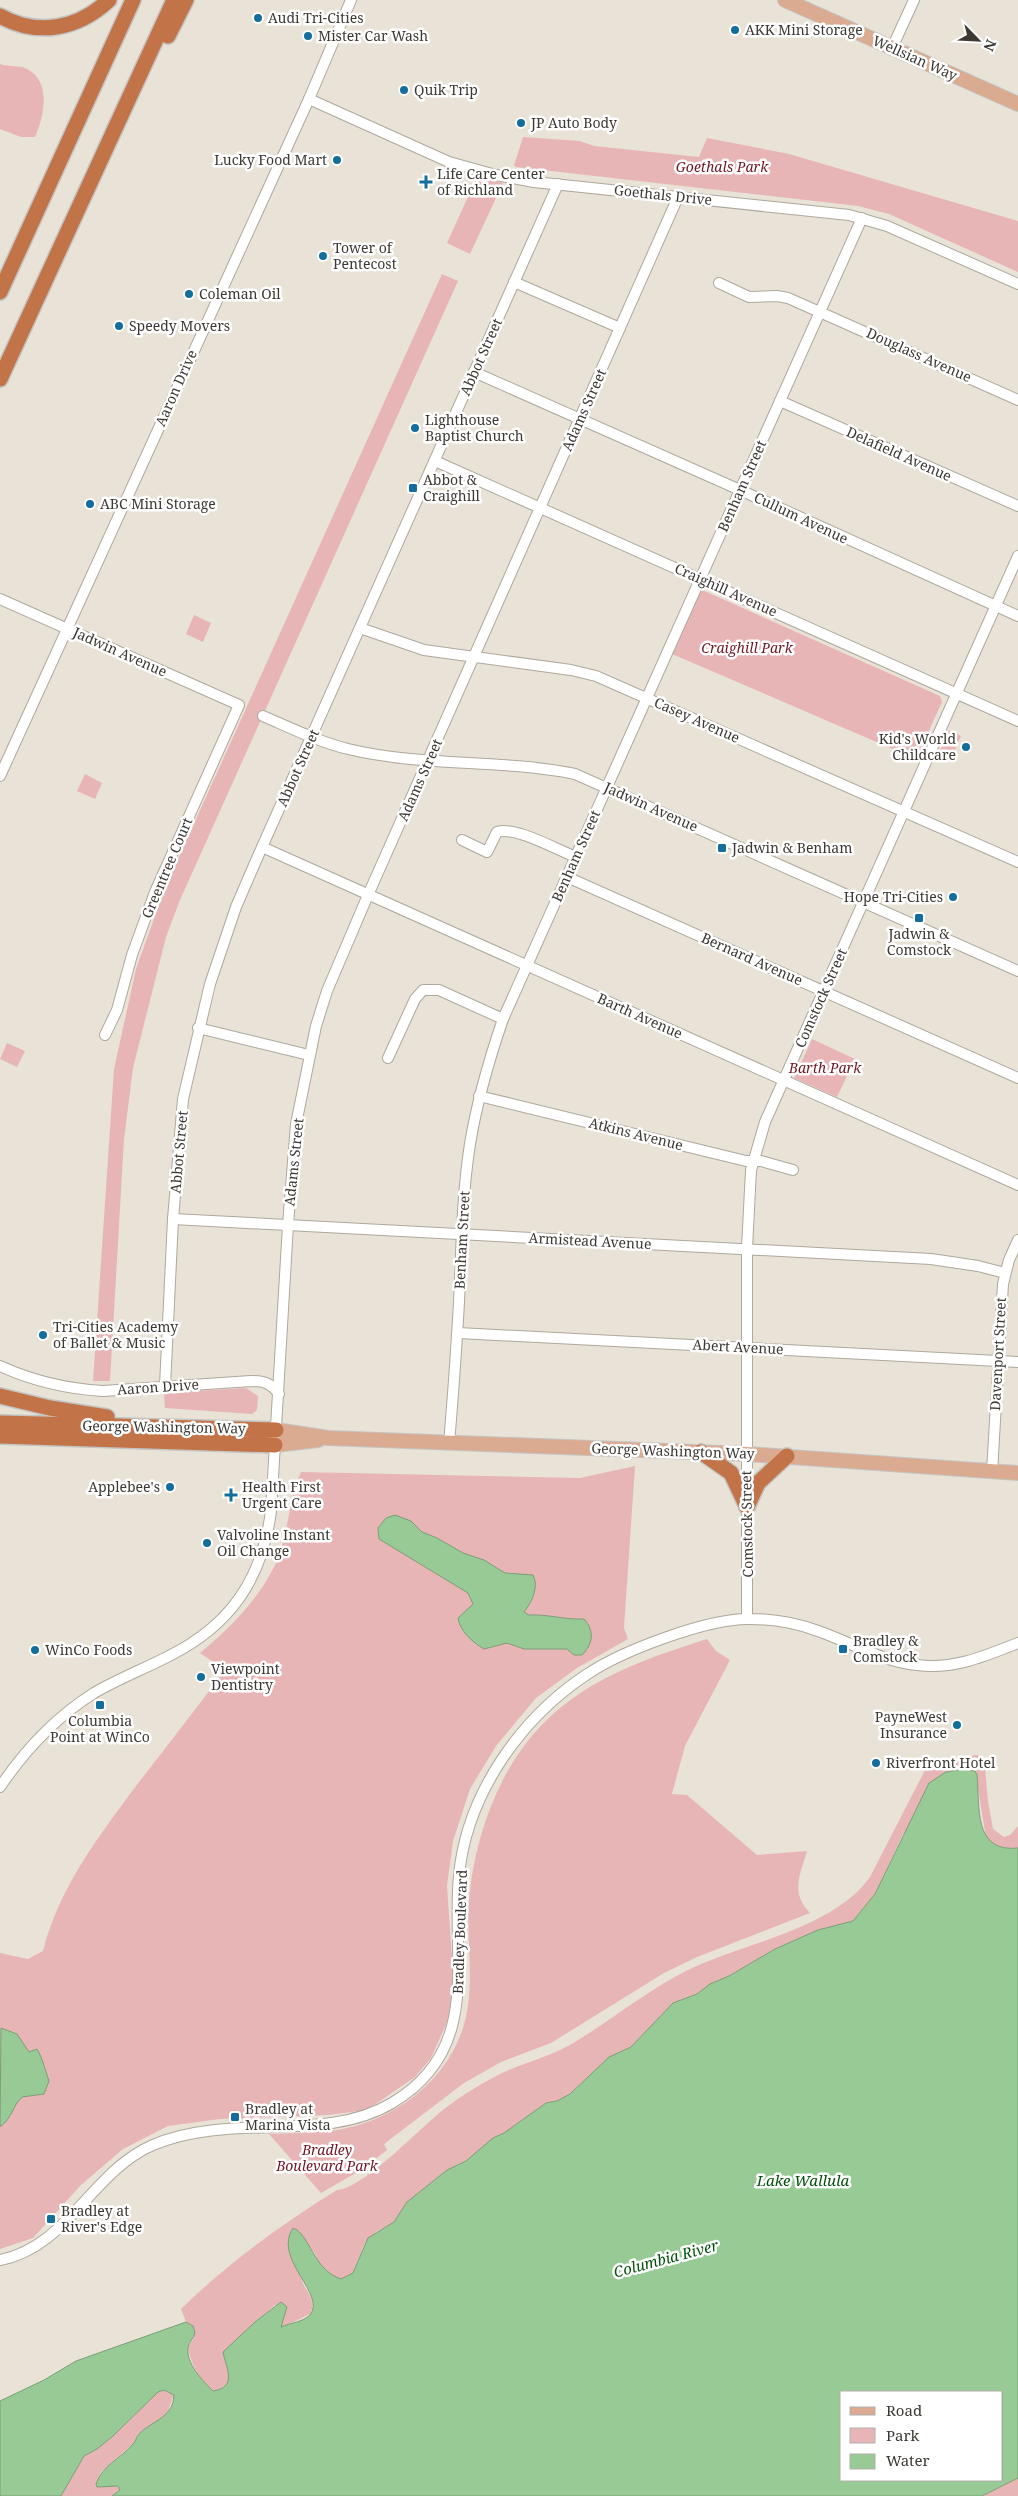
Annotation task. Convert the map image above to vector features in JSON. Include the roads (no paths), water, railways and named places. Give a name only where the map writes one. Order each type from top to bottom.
[{"type":"highway","points":[[0,16],[21,25],[36,28],[63,27],[93,14],[109,0]]},
{"type":"highway","points":[[0,292],[133,0]]},
{"type":"highway","points":[[0,379],[174,0]]},
{"type":"highway","points":[[93,179],[186,0]]},
{"type":"highway","points":[[0,1392],[26,1403]]},
{"type":"highway","points":[[0,1396],[26,1403],[165,1426]]},
{"type":"highway","name":"George Washington Way","points":[[0,1423],[276,1430]]},
{"type":"highway","name":"George Washington Way","points":[[0,1436],[275,1445]]},
{"type":"highway","points":[[701,1452],[731,1474],[747,1507]]},
{"type":"highway","points":[[747,1507],[758,1483],[787,1456]]},
{"type":"main road","name":"Wellsian Way","points":[[785,0],[1018,104]]},
{"type":"main road","name":"George Washington Way","points":[[276,1430],[328,1438],[787,1456],[1018,1473]]},
{"type":"main road","name":"George Washington Way","points":[[275,1445],[328,1438]]},
{"type":"street","name":"Aaron Drive","points":[[0,776],[309,100],[351,0]]},
{"type":"street","points":[[892,48],[914,0]]},
{"type":"street","name":"Goethals Drive","points":[[309,100],[449,162],[503,176],[558,184],[836,212],[887,226],[1018,284]]},
{"type":"street","name":"Abbot Street","points":[[165,1386],[173,1219],[183,1099],[198,1028],[210,984],[236,907],[262,847],[558,184]]},
{"type":"street","name":"Adams Street","points":[[279,1394],[288,1225],[296,1124],[309,1055],[327,991],[678,197]]},
{"type":"street","name":"Benham Street","points":[[449,1444],[458,1333],[461,1234],[470,1146],[479,1096],[503,1019],[862,218]]},
{"type":"street","points":[[514,282],[620,328]]},
{"type":"street","name":"Douglass Avenue","points":[[719,283],[749,297],[783,296],[1018,400]]},
{"type":"street","name":"Cullum Avenue","points":[[474,372],[1018,616]]},
{"type":"street","name":"Delafield Avenue","points":[[780,401],[1018,506]]},
{"type":"street","name":"Craighill Avenue","points":[[435,461],[1018,721]]},
{"type":"street","name":"Comstock Street","points":[[747,1618],[747,1248],[753,1161],[765,1122],[1018,556]]},
{"type":"street","name":"Jadwin Avenue","points":[[0,599],[239,705]]},
{"type":"street","name":"Casey Avenue","points":[[360,628],[424,650],[571,670],[596,676],[1018,862]]},
{"type":"street","name":"Greentree Court","points":[[105,1035],[117,1010],[132,955],[155,892],[239,705]]},
{"type":"street","name":"Jadwin Avenue","points":[[263,716],[312,738],[367,753],[428,760],[542,768],[575,774],[1018,971]]},
{"type":"street","points":[[462,840],[487,852],[497,832],[506,831],[524,835],[576,858]]},
{"type":"street","name":"Barth Avenue","points":[[262,847],[1018,1185]]},
{"type":"street","name":"Bernard Avenue","points":[[567,877],[1018,1078]]},
{"type":"street","points":[[388,1058],[415,999],[423,990],[439,990],[503,1019]]},
{"type":"street","points":[[198,1028],[309,1055]]},
{"type":"street","name":"Atkins Avenue","points":[[479,1096],[793,1170]]},
{"type":"street","name":"Armistead Avenue","points":[[173,1219],[931,1258],[1005,1273]]},
{"type":"street","name":"Davenport Street","points":[[992,1472],[1005,1273],[1018,1240]]},
{"type":"street","name":"Abert Avenue","points":[[458,1333],[1018,1362]]},
{"type":"street","name":"Aaron Drive","points":[[0,1366],[41,1381],[79,1389],[103,1391],[263,1381],[274,1386],[279,1394]]},
{"type":"street","points":[[0,1787],[39,1738],[77,1705],[112,1683],[186,1647],[227,1614],[244,1594],[262,1552],[271,1511],[279,1394]]},
{"type":"street","name":"Bradley Boulevard","points":[[0,2260],[26,2253],[52,2236],[108,2176],[131,2158],[153,2145],[186,2133],[214,2128],[255,2128],[350,2120],[391,2104],[413,2087],[427,2073],[440,2053],[457,2012],[461,1865],[468,1836],[480,1801],[498,1765],[513,1744],[555,1698],[594,1669],[688,1630],[747,1618],[781,1621],[816,1630],[894,1661],[917,1665],[962,1664],[1018,1644]]},
{"type":"water","points":[[395,1515],[411,1521],[422,1532],[463,1553],[484,1560],[505,1573],[533,1575],[535,1580],[534,1594],[524,1612],[529,1615],[584,1619],[591,1633],[586,1651],[582,1655],[574,1655],[567,1649],[524,1649],[507,1643],[484,1649],[471,1640],[464,1632],[458,1618],[473,1604],[468,1593],[379,1539],[378,1528],[386,1518]]},
{"type":"water","name":"Lake Wallula","points":[[964,1769],[975,1771],[977,1775],[979,1813],[986,1836],[993,1843],[1003,1848],[1018,1848],[1018,2478],[982,2496],[112,2496],[120,2490],[118,2486],[97,2487],[96,2484],[99,2477],[103,2471],[134,2443],[144,2429],[161,2418],[170,2409],[174,2395],[164,2390],[158,2392],[113,2436],[97,2449],[84,2456],[61,2496],[0,2496],[0,2401],[44,2380],[76,2361],[186,2322],[193,2326],[195,2333],[188,2347],[192,2365],[213,2391],[221,2389],[228,2381],[228,2370],[223,2352],[255,2322],[281,2302],[287,2307],[281,2327],[300,2321],[310,2315],[313,2307],[312,2297],[289,2252],[288,2240],[293,2228],[304,2237],[324,2268],[332,2274],[341,2279],[353,2273],[368,2238],[394,2222],[407,2202],[447,2170],[466,2161],[493,2138],[504,2133],[546,2103],[557,2101],[570,2094],[609,2057],[631,2047],[673,2003],[697,1994],[710,1984],[729,1976],[775,1949],[818,1930],[853,1921],[875,1894],[929,1783],[946,1772]]},
{"type":"water","points":[[1,2028],[17,2034],[29,2052],[37,2049],[49,2081],[44,2094],[22,2097],[8,2119],[0,2127]]},
{"type":"place","name":"Audi Tri-Cities","points":[[258,18]]},
{"type":"place","name":"AKK Mini Storage","points":[[735,30]]},
{"type":"place","name":"Mister Car Wash","points":[[308,36]]},
{"type":"place","name":"Quik Trip","points":[[404,90]]},
{"type":"place","name":"JP Auto Body","points":[[521,123]]},
{"type":"place","name":"Lucky Food Mart","points":[[337,160]]},
{"type":"place","name":"Life Care Center of Richland","points":[[426,182]]},
{"type":"place","name":"Tower of Pentecost","points":[[323,256]]},
{"type":"place","name":"Coleman Oil","points":[[189,294]]},
{"type":"place","name":"Speedy Movers","points":[[119,326]]},
{"type":"place","name":"Lighthouse Baptist Church","points":[[415,428]]},
{"type":"place","name":"Abbot & Craighill","points":[[413,488]]},
{"type":"place","name":"ABC Mini Storage","points":[[90,504]]},
{"type":"place","name":"Kid's World Childcare","points":[[966,747]]},
{"type":"place","name":"Jadwin & Benham","points":[[722,848]]},
{"type":"place","name":"Hope Tri-Cities","points":[[953,897]]},
{"type":"place","name":"Jadwin & Comstock","points":[[919,918]]},
{"type":"place","name":"Tri-Cities Academy of Ballet & Music","points":[[43,1335]]},
{"type":"place","name":"Applebee's","points":[[170,1487]]},
{"type":"place","name":"Health First Urgent Care","points":[[231,1495]]},
{"type":"place","name":"Valvoline Instant Oil Change","points":[[207,1543]]},
{"type":"place","name":"Bradley & Comstock","points":[[843,1649]]},
{"type":"place","name":"WinCo Foods","points":[[35,1650]]},
{"type":"place","name":"Viewpoint Dentistry","points":[[201,1677]]},
{"type":"place","name":"Columbia Point at WinCo","points":[[100,1705]]},
{"type":"place","name":"PayneWest Insurance","points":[[957,1725]]},
{"type":"place","name":"Riverfront Hotel","points":[[876,1763]]},
{"type":"place","name":"Bradley at Marina Vista","points":[[235,2117]]},
{"type":"place","name":"Bradley at River's Edge","points":[[51,2219]]},
{"type":"park label","name":"Goethals Park","points":[[722,167]]},
{"type":"park label","name":"Craighill Park","points":[[747,648]]},
{"type":"park label","name":"Barth Park","points":[[825,1068]]},
{"type":"park label","name":"Bradley Boulevard Park","points":[[327,2158]]},
{"type":"water label","name":"Columbia River","points":[[666,2259]]}]
